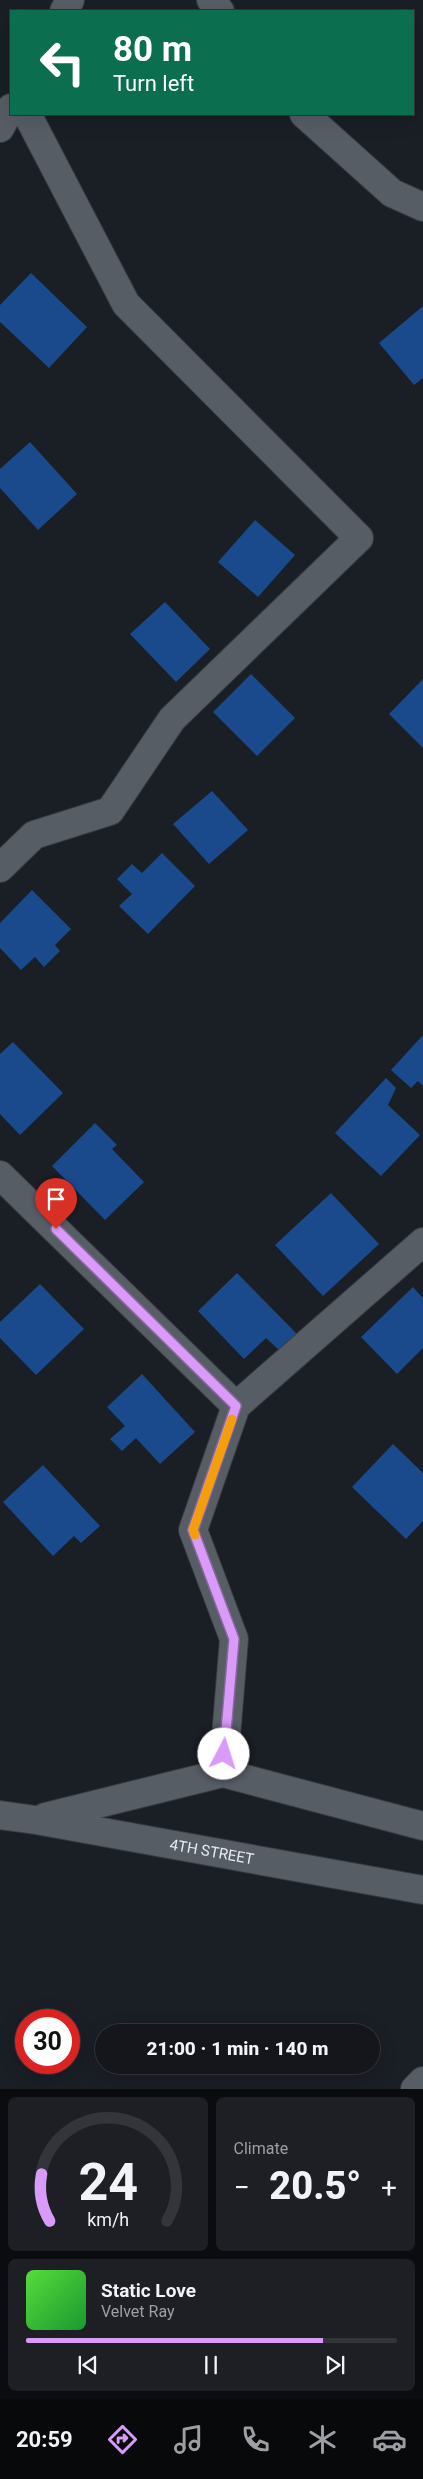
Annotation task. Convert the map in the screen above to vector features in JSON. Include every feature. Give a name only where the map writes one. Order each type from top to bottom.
[{"type":"street","points":[[211,0],[219,10]]},
{"type":"street","points":[[0,128],[10,110]]},
{"type":"street","points":[[0,868],[34,835],[110,811],[172,719],[359,538],[126,304],[28,115]]},
{"type":"street","points":[[305,115],[392,193],[423,207]]},
{"type":"street","points":[[0,1175],[236,1406]]},
{"type":"street","points":[[223,1774],[234,1639],[193,1530],[236,1406],[423,1242]]},
{"type":"street","points":[[36,1820],[223,1774],[423,1826]]},
{"type":"street","name":"4TH STREET","points":[[0,1816],[36,1820],[423,1890]]},
{"type":"street","points":[[415,2089],[423,2081]]},
{"type":"building","points":[[31,273],[87,327],[49,368],[0,322],[0,305]]},
{"type":"building","points":[[423,306],[423,378],[414,385],[379,343]]},
{"type":"building","points":[[30,442],[77,494],[38,530],[0,488],[0,469]]},
{"type":"building","points":[[255,520],[295,555],[258,597],[218,562]]},
{"type":"building","points":[[165,602],[210,649],[176,682],[130,634]]},
{"type":"building","points":[[251,674],[295,718],[257,756],[213,712]]},
{"type":"building","points":[[423,679],[423,748],[389,714]]},
{"type":"building","points":[[212,791],[248,830],[209,864],[173,824]]},
{"type":"building","points":[[162,853],[195,886],[148,934],[119,906],[132,894],[117,879],[132,864],[142,873]]},
{"type":"building","points":[[32,890],[71,929],[55,945],[60,951],[44,967],[35,957],[21,970],[0,948],[0,923]]},
{"type":"building","points":[[423,1035],[423,1086],[418,1081],[411,1088],[391,1070]]},
{"type":"building","points":[[13,1042],[63,1093],[20,1135],[0,1114],[0,1054]]},
{"type":"building","points":[[386,1078],[396,1088],[388,1105],[420,1135],[381,1176],[335,1133]]},
{"type":"building","points":[[95,1123],[117,1145],[112,1149],[144,1182],[105,1220],[52,1166]]},
{"type":"building","points":[[331,1193],[379,1244],[323,1296],[275,1245]]},
{"type":"building","points":[[237,1273],[297,1334],[280,1351],[266,1338],[244,1359],[198,1311]]},
{"type":"building","points":[[40,1284],[84,1329],[36,1375],[0,1338],[0,1322]]},
{"type":"building","points":[[413,1287],[423,1298],[423,1348],[397,1374],[361,1337]]},
{"type":"building","points":[[142,1374],[195,1432],[160,1464],[136,1438],[122,1451],[110,1439],[125,1426],[107,1407]]},
{"type":"building","points":[[393,1444],[423,1473],[423,1521],[406,1539],[352,1487]]},
{"type":"building","points":[[43,1465],[100,1526],[81,1543],[74,1536],[53,1556],[3,1502]]},
{"type":"slow traffic","points":[[195,1535],[193,1530],[232,1419]]},
{"type":"route","points":[[56,1229],[236,1406],[193,1530],[234,1639],[224,1754]]}]
